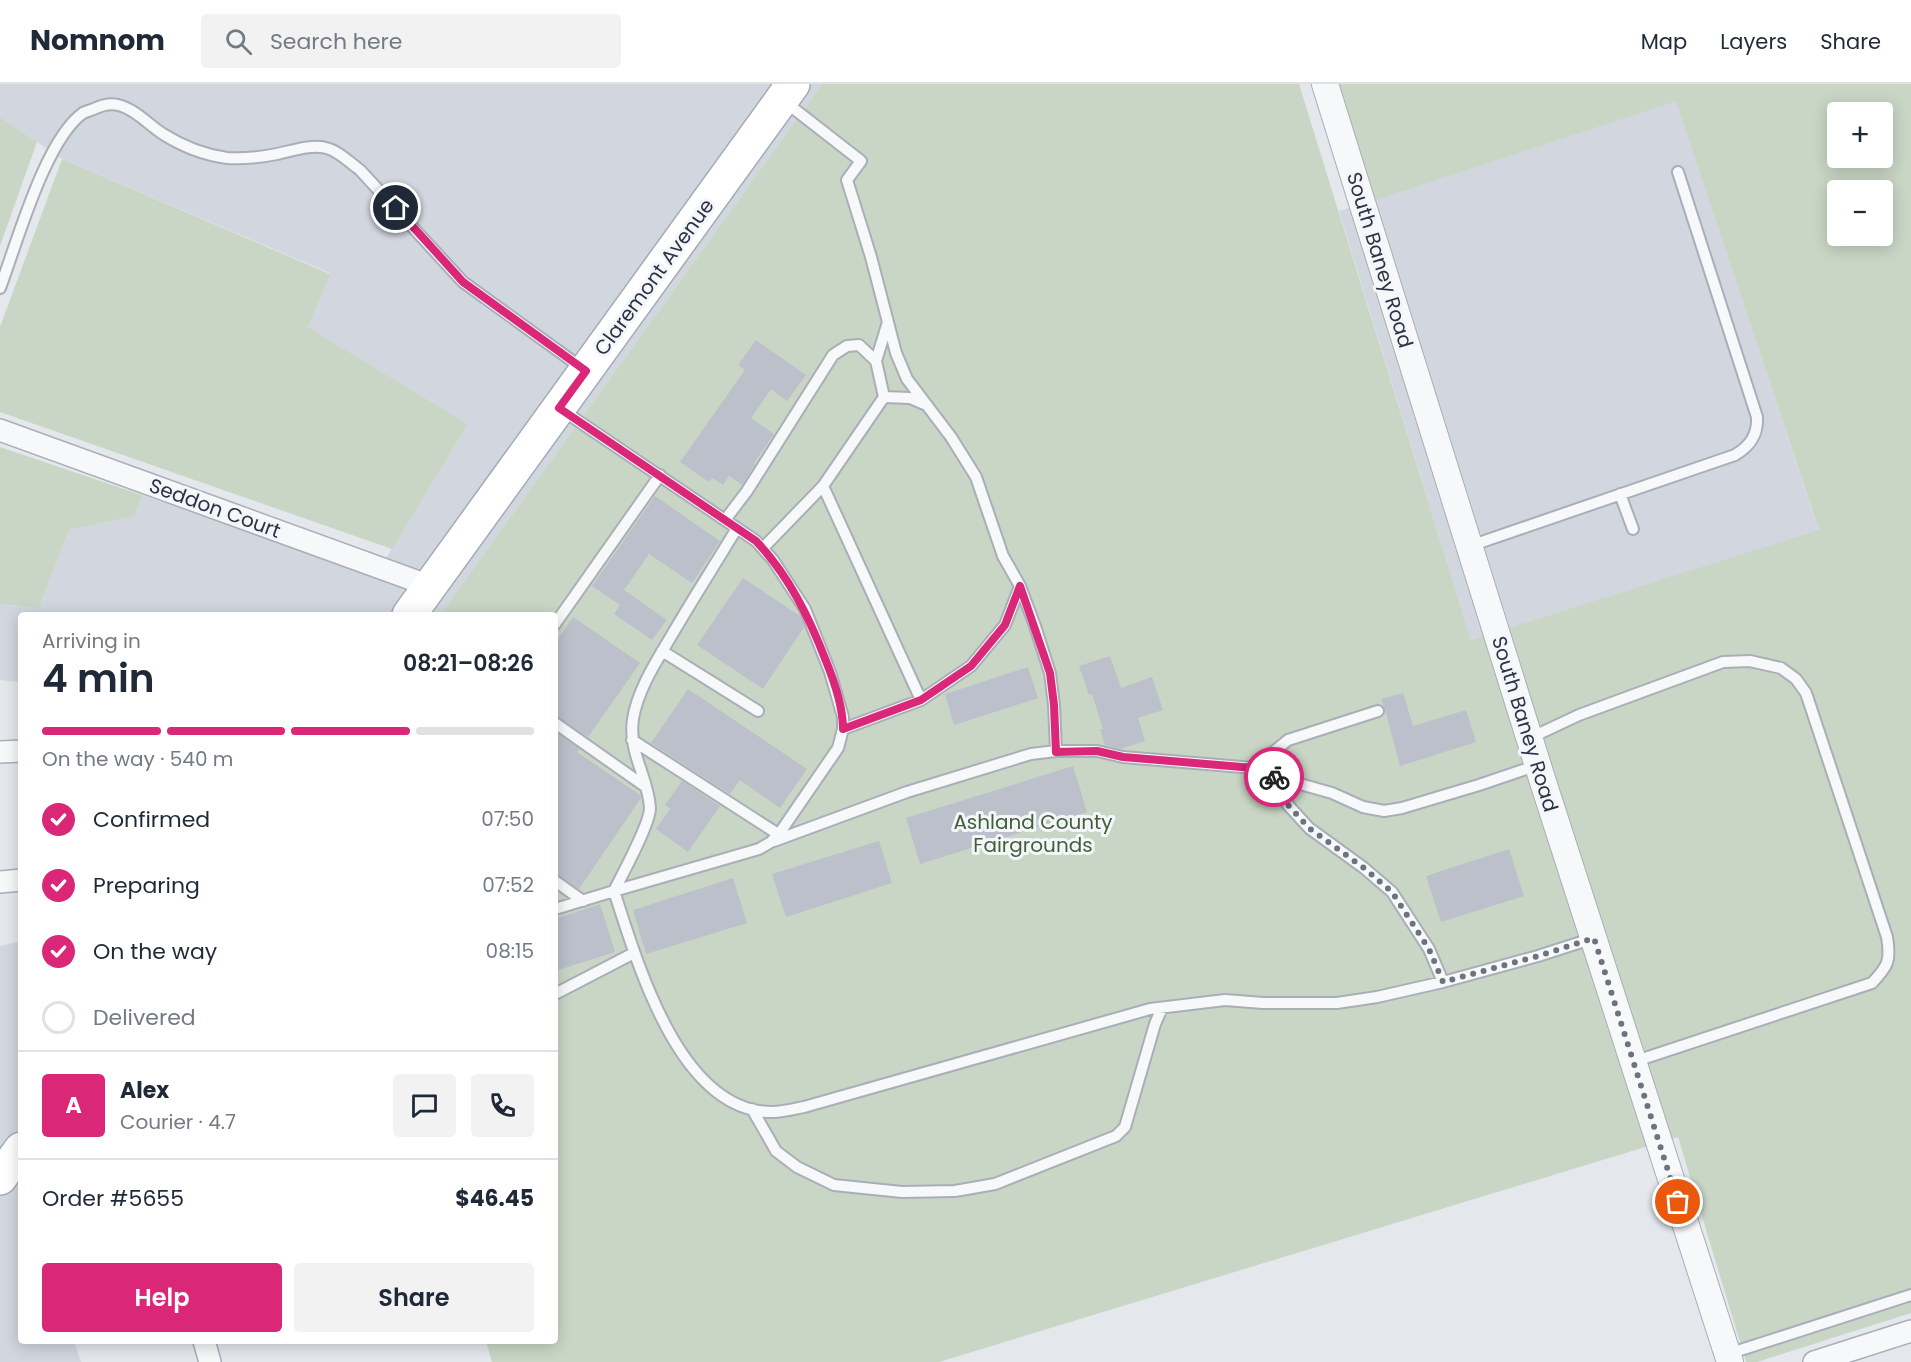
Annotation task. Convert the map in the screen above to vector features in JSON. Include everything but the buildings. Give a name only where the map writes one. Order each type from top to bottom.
[{"type":"main road","name":"Claremont Avenue","points":[[411,612],[788,91]]},
{"type":"main road","points":[[0,1178],[18,1153]]},
{"type":"street","name":"South Baney Road","points":[[1325,84],[1538,765],[1729,1358]]},
{"type":"street","name":"Seddon Court","points":[[0,430],[430,586]]},
{"type":"street","points":[[0,752],[18,751]]},
{"type":"street","points":[[0,882],[18,880]]},
{"type":"street","points":[[1814,1362],[1911,1331]]},
{"type":"street","points":[[205,1344],[210,1362]]},
{"type":"lane","points":[[788,91],[861,161],[847,180],[896,352],[907,379],[951,437],[976,477],[1003,556],[1020,586],[1050,673],[1056,752]]},
{"type":"lane","points":[[0,288],[39,181],[58,145],[70,126],[84,113],[104,105],[116,104],[128,109],[164,135],[181,144],[228,158],[276,154],[309,148],[326,148],[341,155],[360,171],[463,282],[586,371]]},
{"type":"lane","points":[[1470,546],[1735,455],[1746,448],[1754,438],[1758,427],[1757,417],[1678,172]]},
{"type":"lane","points":[[763,548],[823,486],[884,397],[876,361],[888,322]]},
{"type":"lane","points":[[725,520],[747,491],[833,355],[847,346],[859,345],[876,361]]},
{"type":"lane","points":[[884,397],[910,398],[927,406]]},
{"type":"lane","points":[[559,408],[756,541],[789,582],[805,609],[840,703],[843,729],[838,748],[775,838]]},
{"type":"lane","points":[[558,620],[660,475]]},
{"type":"lane","points":[[823,486],[921,700]]},
{"type":"lane","points":[[1620,494],[1633,529]]},
{"type":"lane","points":[[737,528],[640,693],[633,718],[632,740],[646,787],[650,810],[633,855],[614,891],[634,953],[662,1018],[680,1052],[715,1092],[738,1104],[772,1112],[804,1107],[1097,1024],[1162,1008],[1225,1000],[1263,1003],[1337,1003],[1377,998],[1538,956],[1594,938]]},
{"type":"lane","points":[[843,729],[921,700],[971,666],[1005,625],[1020,586]]},
{"type":"lane","points":[[663,651],[758,711]]},
{"type":"lane","points":[[1530,738],[1579,715],[1723,662],[1750,661],[1781,668],[1796,679],[1806,693],[1887,937],[1890,954],[1886,968],[1872,982],[1633,1062]]},
{"type":"lane","points":[[1254,768],[1288,740],[1378,711]]},
{"type":"lane","points":[[558,725],[646,787]]},
{"type":"lane","points":[[632,740],[775,838]]},
{"type":"lane","points":[[558,908],[759,849],[775,838],[907,792],[1031,754],[1097,751],[1123,757],[1254,768],[1363,807],[1384,811],[1402,808],[1479,785],[1538,765]]},
{"type":"lane","points":[[1275,777],[1288,805],[1309,828],[1364,868],[1392,892],[1429,949],[1443,982]]},
{"type":"lane","points":[[558,883],[583,901]]},
{"type":"lane","points":[[558,991],[634,953]]},
{"type":"lane","points":[[752,1109],[776,1151],[797,1167],[834,1185],[902,1192],[955,1191],[995,1184],[1116,1136],[1125,1127],[1155,1024],[1162,1008]]},
{"type":"lane","points":[[1729,1358],[1911,1295]]},
{"type":"shaded area","points":[[0,84],[822,84],[442,612],[18,612],[18,682],[0,680],[0,604],[39,608],[69,530],[133,516],[142,495],[377,573],[468,424],[308,327],[330,273],[62,159],[0,117]]},
{"type":"shaded area","points":[[1676,100],[1819,531],[1471,640],[1339,211]]},
{"type":"shaded area","points":[[18,942],[18,1344],[75,1344],[81,1362],[0,1362],[0,946]]},
{"type":"green space","name":"Ashland County Fairgrounds","points":[[822,84],[1299,84],[1471,640],[1819,530],[1676,101],[1370,202],[1333,84],[1911,84],[1911,1313],[1757,1362],[1746,1362],[1678,1137],[939,1362],[492,1362],[487,1344],[558,1344],[558,612],[442,612]]},
{"type":"green space","points":[[0,117],[37,142],[0,246]]},
{"type":"green space","points":[[62,159],[330,274],[308,327],[468,424],[392,549],[0,412],[0,327]]},
{"type":"green space","points":[[0,447],[142,495],[134,516],[69,530],[39,608],[0,604]]},
{"type":"way so far","points":[[1274,777],[1288,805],[1309,828],[1364,868],[1392,892],[1429,949],[1443,982],[1594,938],[1678,1202]]},
{"type":"route","points":[[396,208],[463,282],[586,371],[559,408],[756,541],[773,560],[805,609],[819,641],[840,703],[843,729],[921,700],[971,666],[1005,625],[1020,586],[1050,673],[1056,752],[1097,751],[1123,757],[1254,768],[1274,777]]}]
